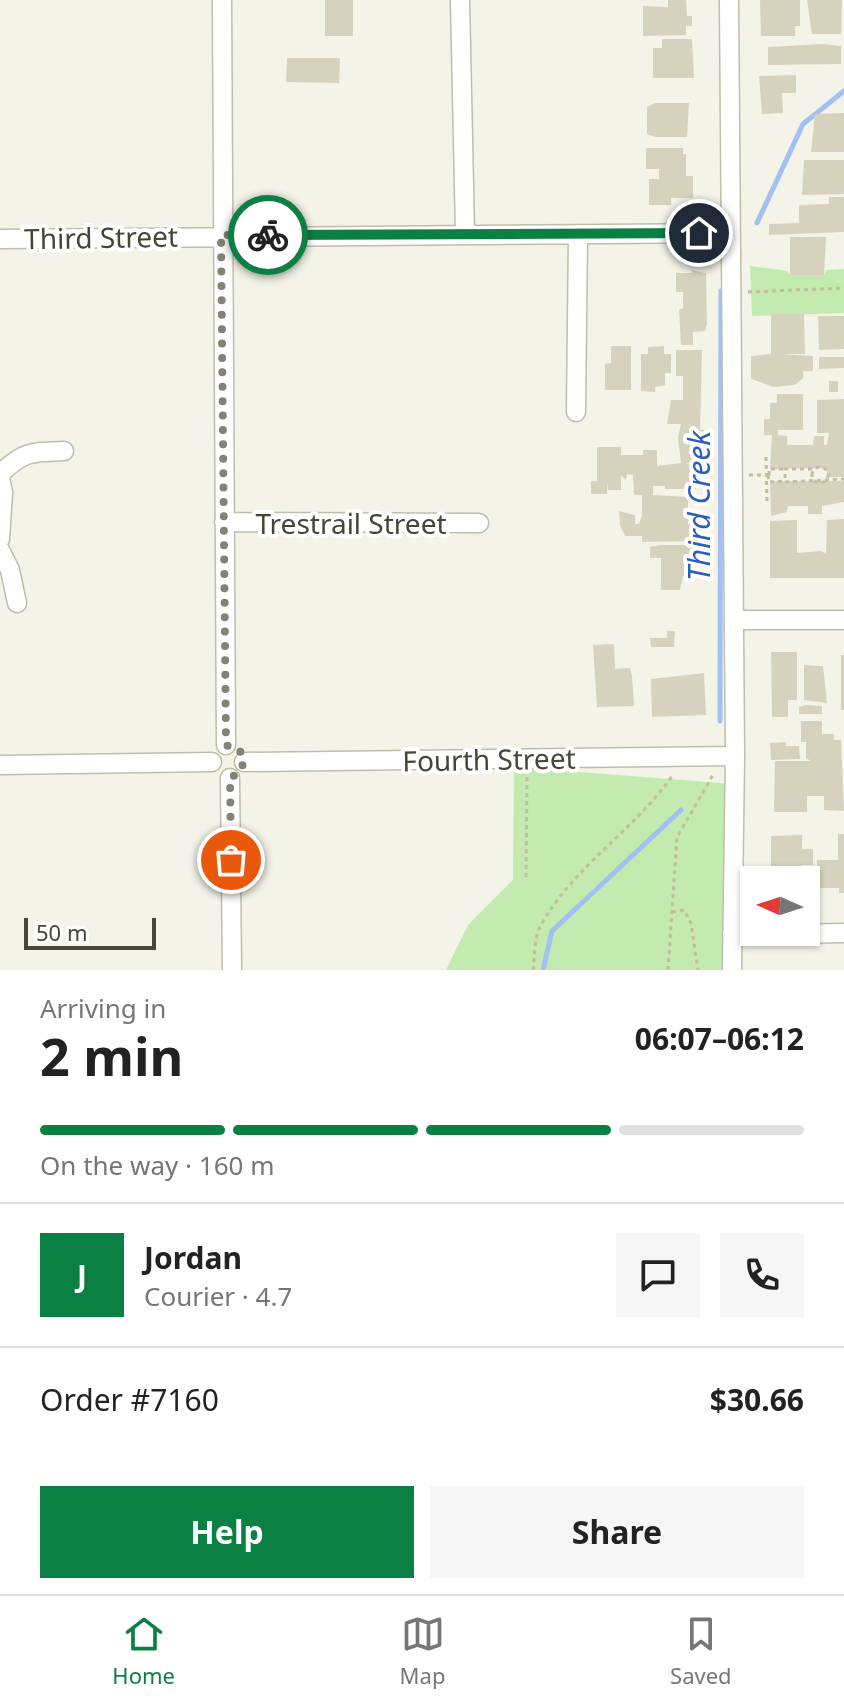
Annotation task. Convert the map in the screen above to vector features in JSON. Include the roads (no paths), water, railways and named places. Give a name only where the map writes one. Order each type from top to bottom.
[{"type":"street","points":[[222,0],[226,745]]},
{"type":"street","points":[[460,0],[465,233]]},
{"type":"street","points":[[729,0],[734,620],[730,756],[732,970]]},
{"type":"street","name":"Third Street","points":[[0,239],[730,233]]},
{"type":"street","points":[[576,412],[578,234]]},
{"type":"street","points":[[0,539],[3,492],[0,476],[18,457],[30,452],[64,451]]},
{"type":"street","name":"Trestrail Street","points":[[224,522],[479,523]]},
{"type":"street","points":[[0,550],[10,570],[17,603]]},
{"type":"street","points":[[734,620],[844,620]]},
{"type":"street","points":[[226,745],[217,750],[212,762],[216,772],[230,778]]},
{"type":"street","points":[[226,745],[240,751],[244,762],[239,773],[230,778]]},
{"type":"street","name":"Fourth Street","points":[[244,762],[730,756]]},
{"type":"street","points":[[0,765],[212,762]]},
{"type":"street","points":[[230,778],[232,970]]},
{"type":"street","points":[[732,935],[844,933]]},
{"type":"waterway","name":"Third Creek","points":[[757,223],[803,124],[844,91]]},
{"type":"waterway","name":"Third Creek","points":[[720,721],[721,291]]},
{"type":"waterway","name":"Third Creek","points":[[543,970],[552,931],[681,810]]}]
